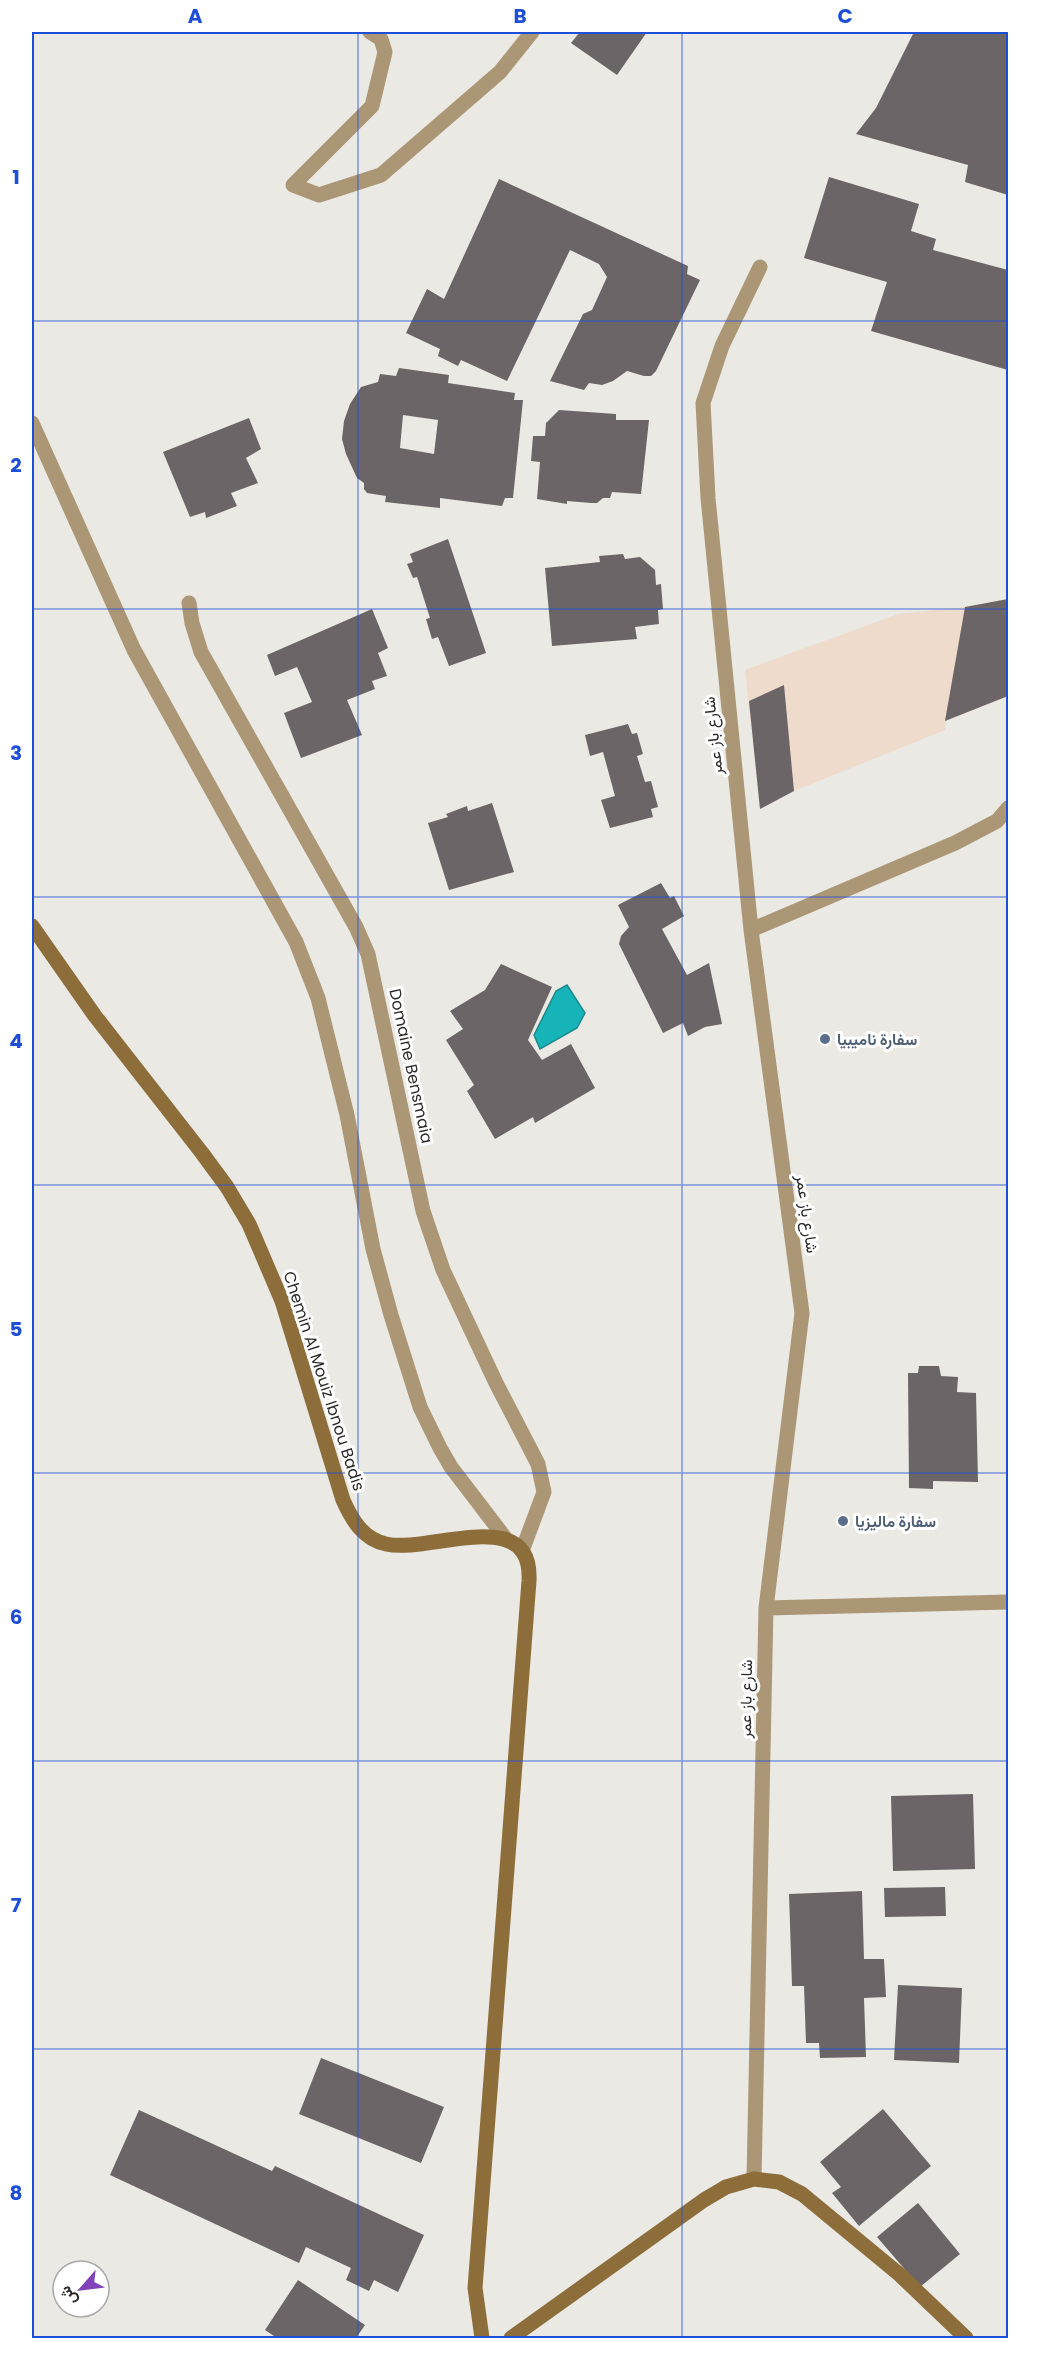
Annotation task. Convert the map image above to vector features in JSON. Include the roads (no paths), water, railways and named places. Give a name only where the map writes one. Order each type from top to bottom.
[{"type":"street","points":[[370,32],[377,35],[383,43],[385,52],[372,106],[293,185],[319,195],[381,175],[500,72],[532,32]]},
{"type":"street","name":"شارع باز عمر","points":[[754,2179],[766,1608],[802,1313],[751,930],[708,498],[703,403],[722,346],[760,267]]},
{"type":"street","points":[[32,423],[134,650],[296,942],[318,998],[347,1115],[373,1249],[420,1407],[452,1467],[506,1539],[522,1551],[530,1570],[475,2288],[482,2338]]},
{"type":"street","name":"Domaine Bensmaia","points":[[189,603],[192,623],[201,652],[356,927],[368,954],[426,1221],[443,1269],[496,1383],[538,1464],[544,1492],[522,1551]]},
{"type":"street","points":[[751,930],[955,843],[997,821],[1008,808]]},
{"type":"street","name":"Chemin Al Mouiz Ibnou Badis","points":[[32,926],[95,1016],[215,1170],[249,1224],[282,1301],[351,1520],[366,1536],[386,1544],[408,1545],[496,1536],[506,1539]]},
{"type":"street","points":[[766,1608],[1008,1602]]},
{"type":"street","points":[[511,2338],[704,2200],[726,2187],[754,2179],[778,2182],[802,2194],[899,2274],[966,2338]]},
{"type":"water","points":[[567,985],[585,1013],[577,1028],[540,1049],[534,1035],[556,991]]},
{"type":"place","name":"سفارة ناميبيا","points":[[825,1039]]},
{"type":"place","name":"سفارة ماليزيا","points":[[843,1521]]}]
